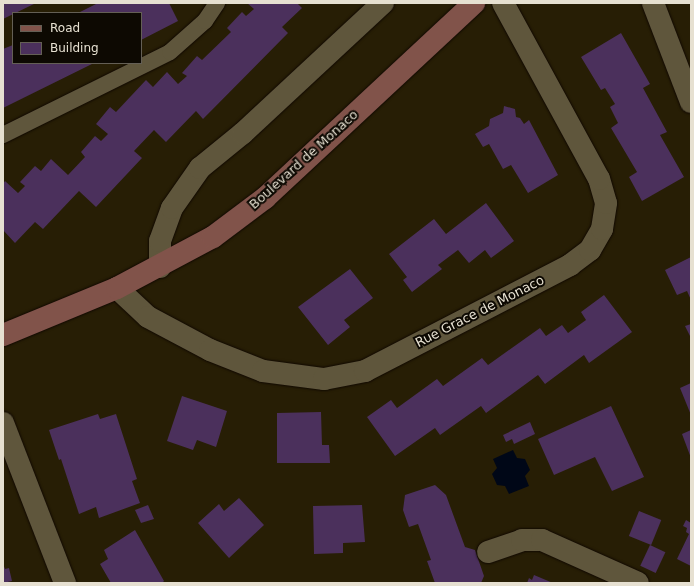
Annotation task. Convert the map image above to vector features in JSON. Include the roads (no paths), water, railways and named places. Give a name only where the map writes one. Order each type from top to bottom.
[{"type":"main road","name":"Boulevard de Monaco","points":[[3,335],[117,288],[213,237],[265,198],[474,3]]},
{"type":"street","points":[[160,266],[160,241],[172,208],[200,168],[243,133],[383,3]]},
{"type":"street","name":"Rue Grace de Monaco","points":[[117,288],[148,317],[210,350],[263,371],[324,379],[365,371],[570,265],[590,250],[602,229],[606,203],[599,179],[504,3]]},
{"type":"street","points":[[653,3],[691,102]]},
{"type":"street","points":[[3,423],[65,583]]},
{"type":"street","points":[[488,552],[522,540],[542,540],[638,583]]},
{"type":"lane","points":[[3,135],[89,94],[170,52],[205,21],[217,3]]},
{"type":"water","points":[[513,450],[517,458],[525,459],[530,470],[525,476],[529,486],[509,494],[505,486],[497,485],[492,474],[497,468],[493,459]]}]
